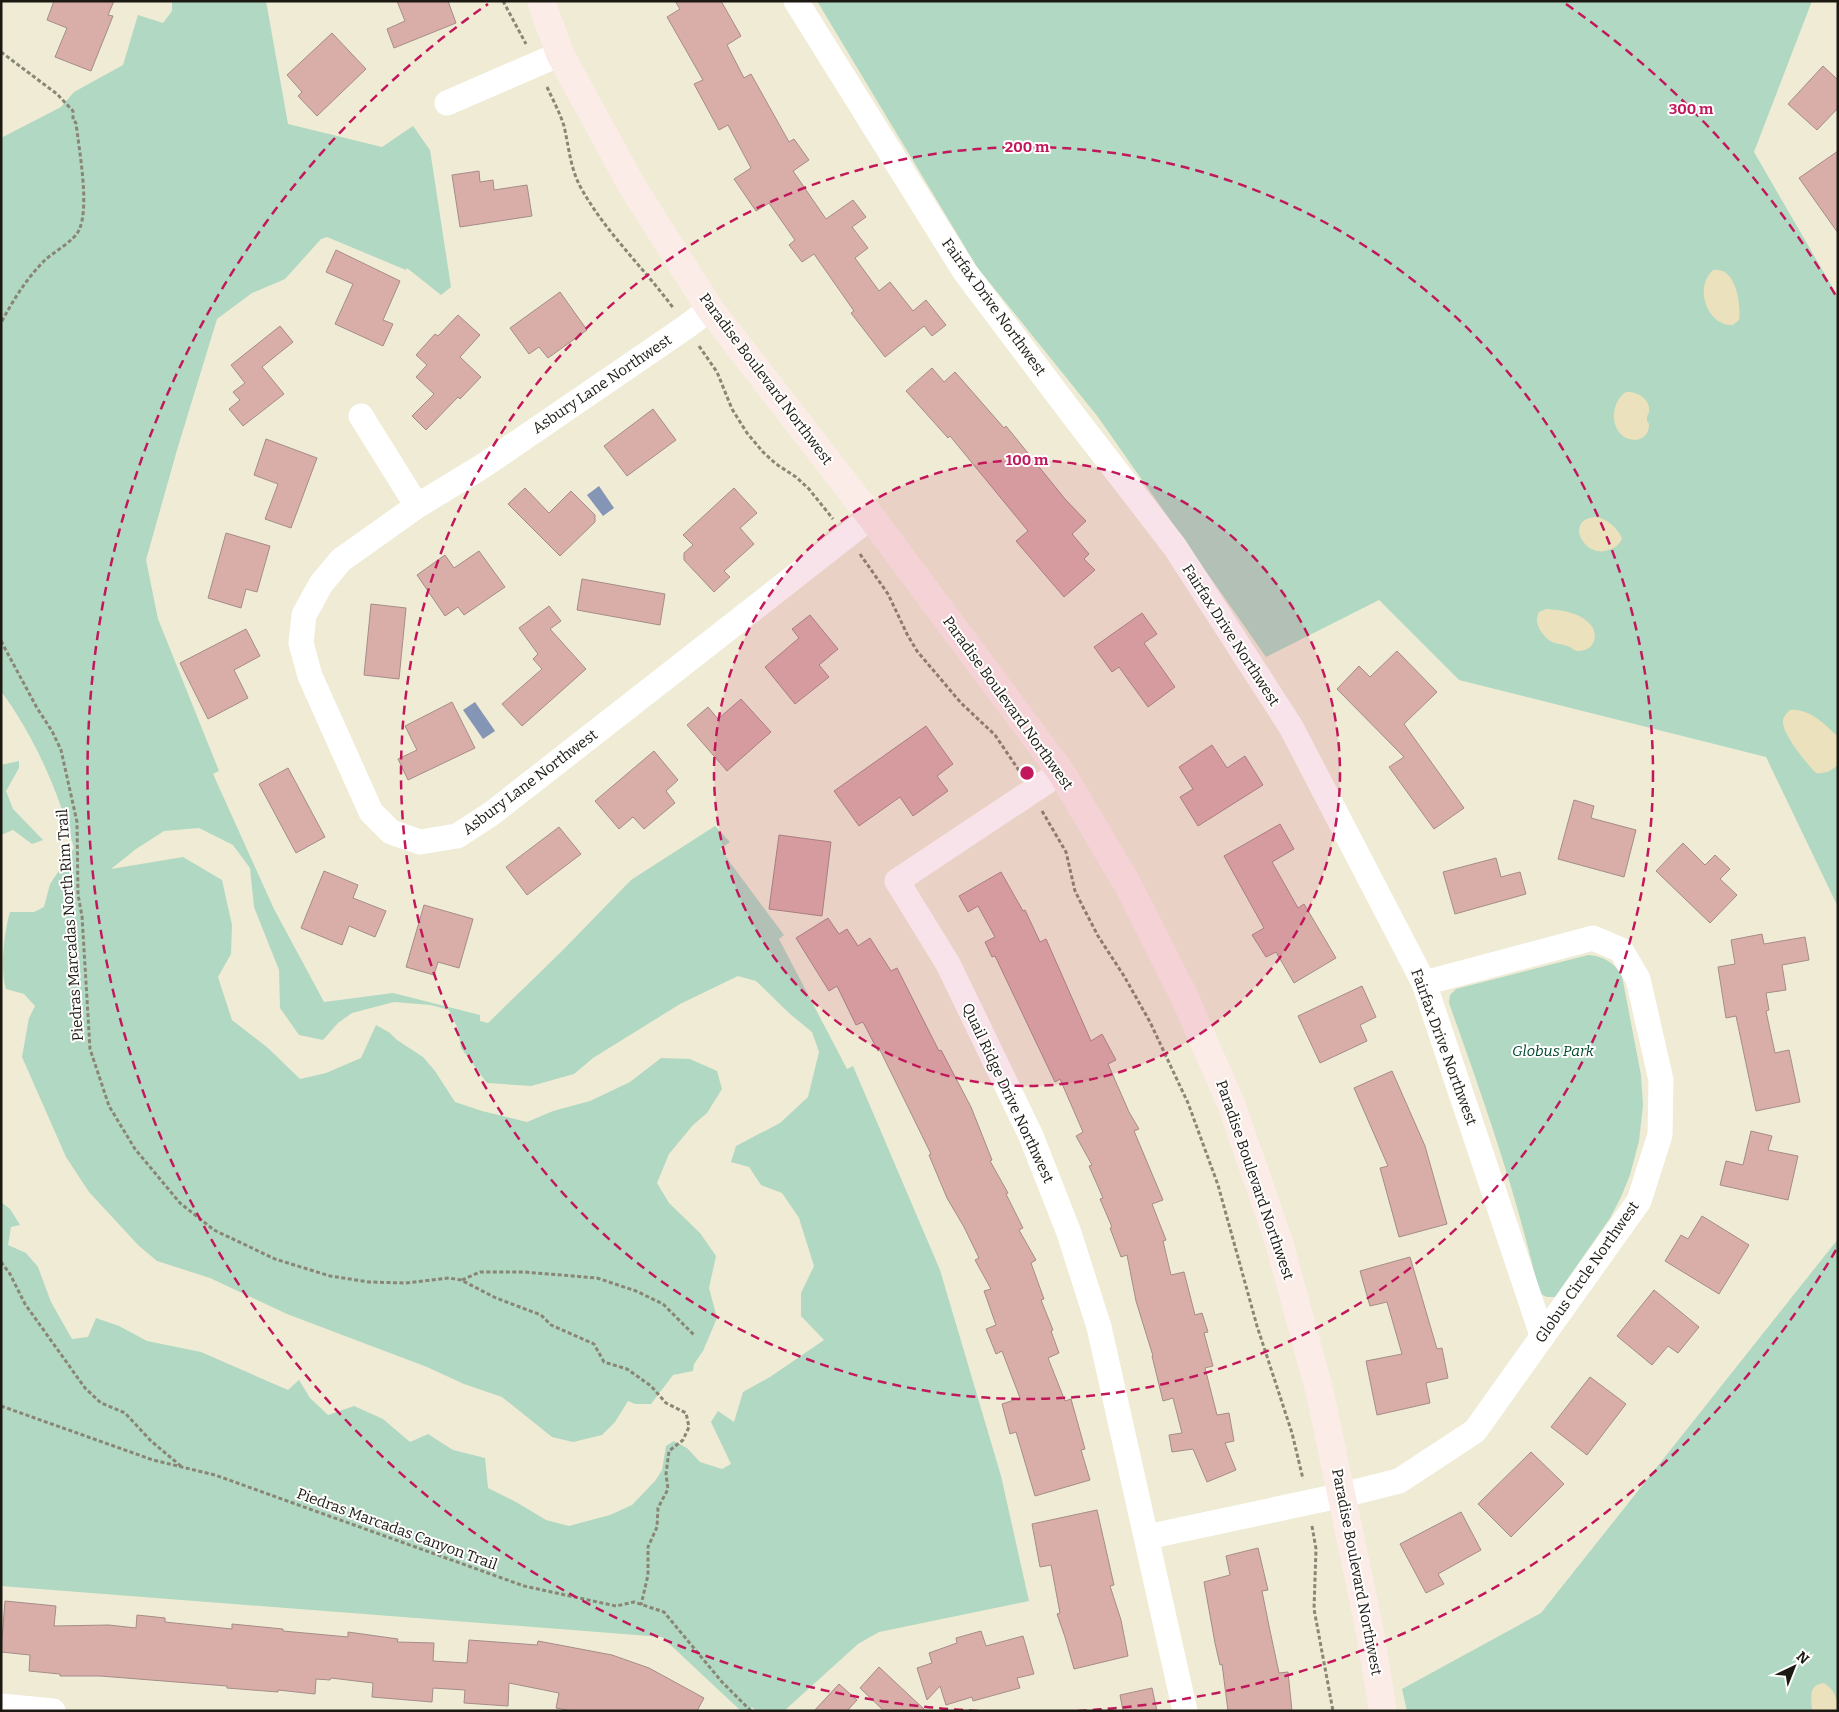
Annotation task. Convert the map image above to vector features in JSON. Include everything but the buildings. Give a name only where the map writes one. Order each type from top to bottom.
[{"type":"street","name":"Paradise Boulevard Northwest","points":[[540,1],[560,54],[632,186],[710,309],[871,517],[1060,772],[1129,887],[1184,996],[1232,1106],[1279,1242],[1320,1393],[1343,1495],[1369,1627],[1383,1711]]},
{"type":"street","name":"Fairfax Drive Northwest","points":[[796,1],[965,272],[1175,547],[1291,727],[1424,983],[1542,1335]]},
{"type":"street","points":[[447,103],[560,54]]},
{"type":"street","name":"Asbury Lane Northwest","points":[[710,309],[483,466],[417,506],[341,560],[321,584],[304,615],[302,642],[310,676],[371,812],[391,832],[420,842],[457,836],[491,814],[871,517]]},
{"type":"street","points":[[361,416],[417,506]]},
{"type":"street","name":"Quail Ridge Drive Northwest","points":[[1060,772],[897,881],[948,964],[1031,1136],[1069,1233],[1099,1327],[1185,1711]]},
{"type":"street","name":"Globus Circle Northwest","points":[[1343,1495],[1399,1480],[1475,1431],[1639,1200],[1660,1135],[1661,1080],[1638,979],[1621,950],[1593,938],[1424,983]]},
{"type":"street","points":[[1147,1537],[1343,1495]]},
{"type":"street","points":[[1,1706],[53,1711]]},
{"type":"path","points":[[503,1],[528,47]]},
{"type":"path","points":[[1,52],[57,94],[72,111],[73,120],[76,123],[83,176],[83,218],[79,232],[46,260],[30,277],[12,301],[1,323]]},
{"type":"path","points":[[547,88],[563,125],[569,158],[581,187],[602,222],[651,278],[676,312]]},
{"type":"path","points":[[699,346],[717,372],[732,409],[748,433],[763,452],[776,464],[796,477],[809,489],[834,520]]},
{"type":"path","points":[[860,554],[888,594],[906,634],[917,651],[961,703],[995,735],[1020,772]]},
{"type":"path","name":"Piedras Marcadas North Rim Trail","points":[[1,641],[61,750],[77,822],[78,895],[82,916],[90,1049],[109,1106],[135,1149],[180,1203],[214,1230],[275,1259],[330,1276],[369,1282],[405,1283],[449,1278],[461,1280],[496,1298],[541,1315],[551,1325],[594,1344],[604,1362],[627,1369],[651,1386],[666,1403],[686,1413],[690,1427],[683,1440],[668,1451],[666,1474],[668,1489],[658,1508],[657,1527],[648,1547],[648,1575],[641,1605]]},
{"type":"path","points":[[1042,810],[1066,852],[1075,891],[1084,909],[1098,936],[1124,976],[1150,1022],[1188,1102],[1218,1185],[1257,1326],[1292,1433],[1303,1479]]},
{"type":"path","points":[[1,1262],[10,1274],[24,1304],[85,1388],[101,1402],[125,1413],[151,1441],[182,1467]]},
{"type":"path","points":[[461,1280],[480,1272],[524,1272],[597,1278],[636,1291],[663,1304],[694,1335]]},
{"type":"path","name":"Piedras Marcadas Canyon Trail","points":[[1,1406],[153,1460],[215,1475],[524,1586],[616,1606],[634,1602],[664,1612],[722,1682],[750,1710]]},
{"type":"path","points":[[1312,1526],[1316,1548],[1314,1609],[1333,1711]]},
{"type":"green space","points":[[172,1],[266,1],[288,124],[382,147],[413,126],[430,150],[451,287],[441,295],[407,268],[406,270],[327,237],[321,239],[285,279],[252,293],[217,319],[146,560],[158,619],[219,771],[213,774],[274,909],[324,1002],[393,993],[480,1015],[480,1021],[488,1023],[631,880],[715,826],[730,842],[720,849],[784,935],[779,939],[847,1069],[853,1066],[940,1270],[1001,1476],[1029,1601],[879,1632],[858,1644],[784,1711],[756,1711],[752,1707],[749,1711],[741,1711],[662,1637],[1,1586],[1,1202],[10,1209],[20,1225],[11,1227],[8,1245],[26,1253],[38,1267],[51,1302],[72,1339],[88,1337],[96,1318],[119,1326],[147,1341],[201,1352],[288,1390],[299,1380],[310,1398],[328,1415],[354,1406],[383,1419],[410,1442],[428,1434],[453,1450],[485,1458],[488,1488],[546,1520],[569,1526],[610,1515],[632,1505],[655,1481],[662,1470],[666,1446],[674,1441],[687,1448],[700,1462],[722,1469],[731,1464],[711,1422],[718,1411],[734,1422],[743,1392],[770,1377],[824,1340],[801,1316],[801,1293],[814,1266],[799,1218],[782,1193],[761,1185],[749,1167],[731,1162],[736,1146],[780,1123],[808,1097],[819,1052],[812,1032],[790,1014],[756,981],[738,976],[680,1004],[593,1058],[574,1074],[531,1086],[487,1083],[461,1048],[458,1029],[449,1010],[431,1005],[394,1002],[352,1013],[338,1023],[323,1040],[299,1035],[280,1008],[279,970],[254,907],[250,868],[233,845],[199,828],[164,831],[136,849],[111,869],[183,857],[222,880],[232,925],[231,954],[218,977],[232,1020],[268,1048],[300,1079],[326,1073],[361,1058],[376,1025],[423,1057],[435,1071],[455,1102],[527,1122],[553,1111],[590,1101],[630,1082],[661,1058],[690,1059],[717,1071],[722,1089],[707,1113],[693,1125],[669,1154],[657,1183],[669,1203],[700,1233],[716,1256],[709,1288],[717,1318],[703,1351],[694,1364],[693,1371],[673,1375],[651,1404],[635,1404],[628,1401],[615,1422],[602,1435],[573,1442],[552,1437],[502,1397],[464,1384],[427,1367],[287,1314],[210,1278],[157,1261],[139,1246],[89,1192],[66,1157],[22,1057],[29,1018],[35,1006],[24,994],[6,989],[3,972],[6,930],[10,912],[34,912],[44,907],[50,884],[74,848],[61,806],[45,766],[14,709],[1,691],[1,138],[61,107],[74,92],[123,65],[138,15],[163,23],[172,11]]},
{"type":"green space","points":[[817,1],[1812,1],[1754,152],[1838,297],[1838,907],[1766,757],[1459,680],[1379,600],[1266,657],[1098,417],[977,267]]},
{"type":"green space","points":[[19,761],[19,768],[6,791],[13,809],[43,840],[32,844],[13,830],[1,835],[1,765]]},
{"type":"green space","name":"Globus Park","points":[[1588,955],[1608,961],[1622,976],[1641,1075],[1643,1105],[1639,1141],[1630,1175],[1610,1218],[1555,1297],[1547,1297],[1539,1293],[1510,1183],[1487,1110],[1449,1003],[1450,995],[1456,989]]},
{"type":"green space","points":[[1838,1239],[1838,1711],[1407,1711],[1402,1689],[1541,1613]]},
{"type":"sand","points":[[1713,270],[1721,270],[1727,274],[1732,280],[1738,296],[1739,320],[1733,325],[1724,324],[1717,320],[1710,313],[1706,305],[1704,286]]},
{"type":"sand","points":[[1626,392],[1639,394],[1648,403],[1648,431],[1643,438],[1631,440],[1623,436],[1616,426],[1614,420],[1615,407],[1621,396]]},
{"type":"sand","points":[[1596,517],[1608,522],[1620,534],[1622,538],[1615,547],[1602,551],[1593,550],[1581,539],[1580,525],[1586,519]]},
{"type":"sand","points":[[1546,609],[1570,612],[1586,620],[1595,633],[1594,642],[1591,646],[1583,651],[1577,651],[1548,639],[1542,633],[1537,620],[1539,612]]},
{"type":"sand","points":[[1790,710],[1810,714],[1838,737],[1838,764],[1833,769],[1816,773],[1796,749],[1784,729],[1783,723]]},
{"type":"sand","points":[[1824,1683],[1835,1695],[1838,1711],[1812,1711],[1811,1697],[1813,1690],[1819,1684]]},
{"type":"water","points":[[599,486],[614,508],[603,516],[587,495]]},
{"type":"water","points":[[475,702],[495,731],[483,739],[463,710]]}]
